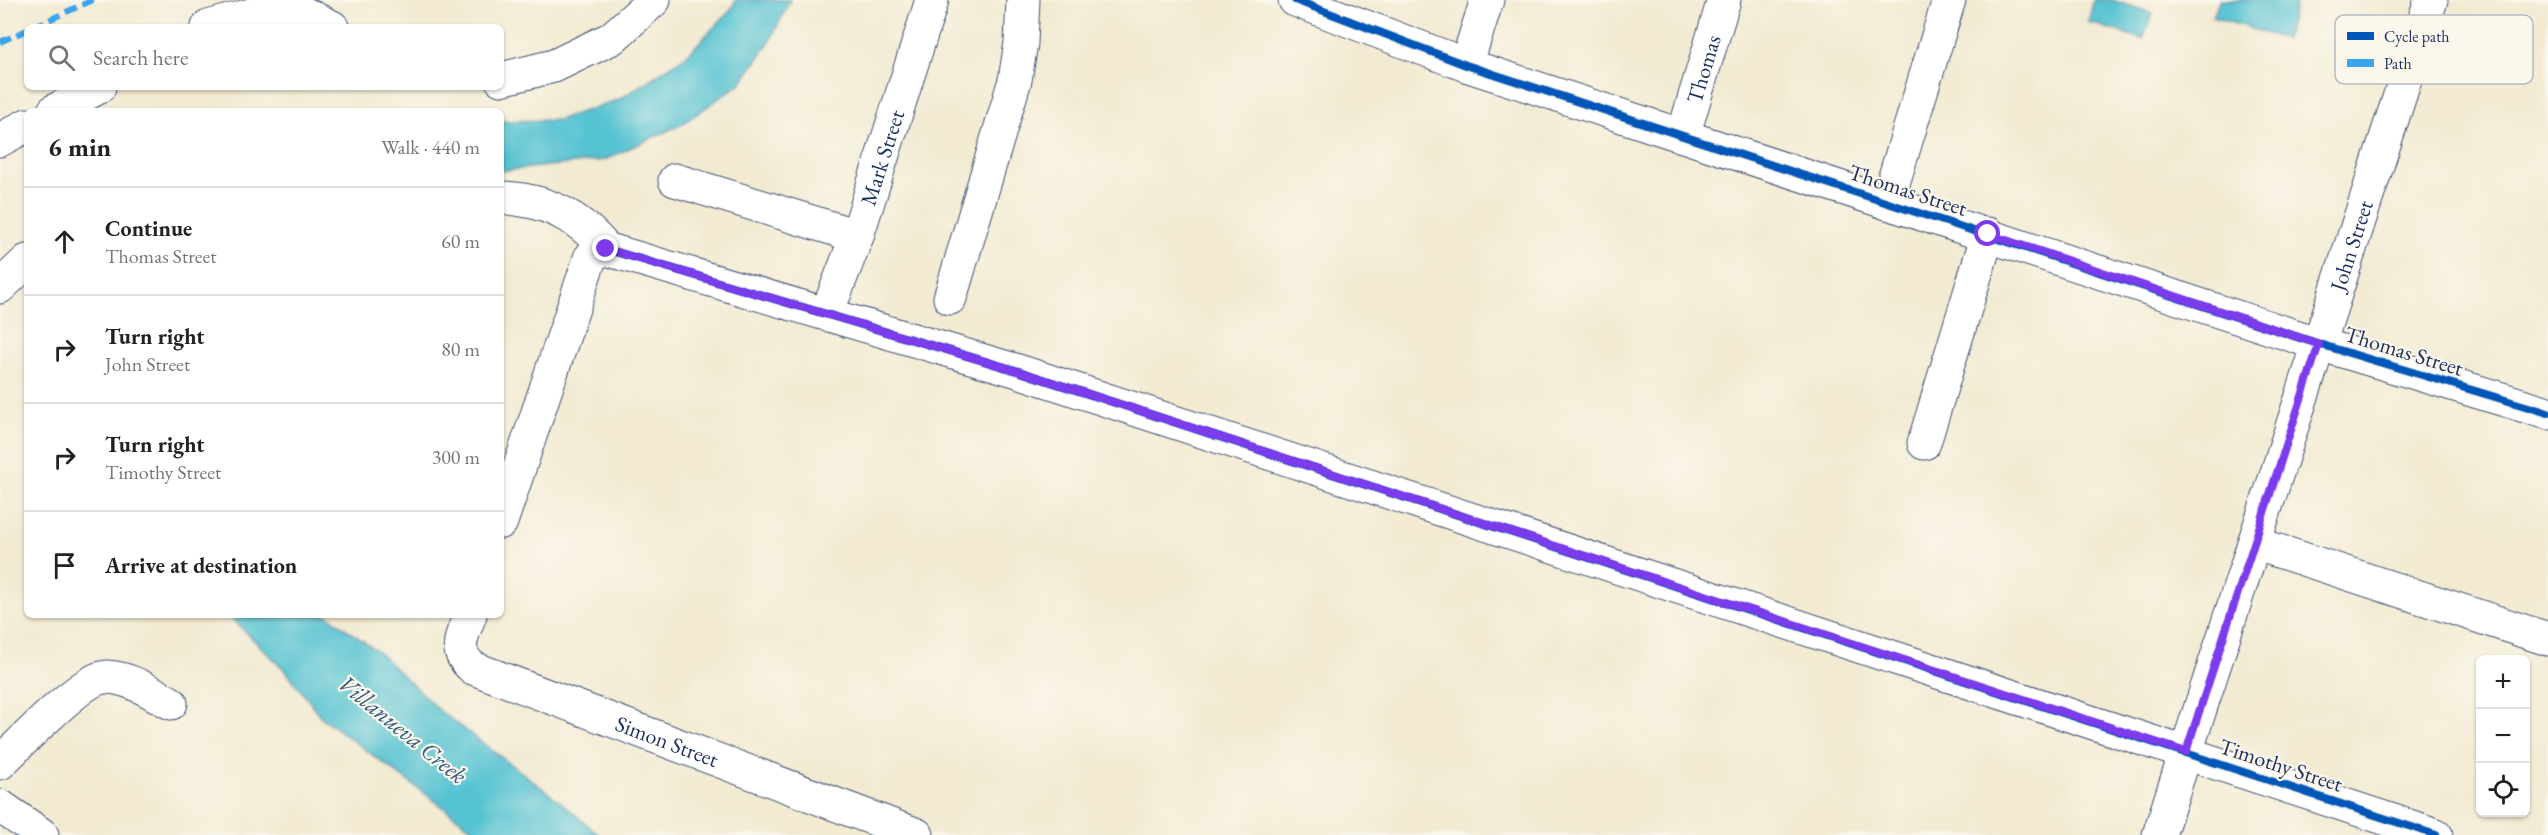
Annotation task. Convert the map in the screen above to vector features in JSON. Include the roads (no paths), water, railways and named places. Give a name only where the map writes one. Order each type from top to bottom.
[{"type":"street","points":[[504,78],[554,66],[612,38],[654,0]]},
{"type":"street","name":"Mark Street","points":[[827,313],[857,236],[932,0]]},
{"type":"street","points":[[950,298],[1015,80],[1021,43],[1023,0]]},
{"type":"street","name":"Thomas Street","points":[[1294,0],[1466,65],[2319,344],[2548,413]]},
{"type":"street","points":[[1466,65],[1487,0]]},
{"type":"street","name":"Thomas","points":[[1683,136],[1725,0]]},
{"type":"street","points":[[1887,203],[1949,0]]},
{"type":"street","name":"John Street","points":[[2426,15],[2431,0]]},
{"type":"street","points":[[219,24],[265,11],[299,11],[326,24]]},
{"type":"street","name":"John Street","points":[[2159,835],[2404,84]]},
{"type":"street","points":[[60,108],[93,90]]},
{"type":"street","points":[[0,140],[24,127]]},
{"type":"street","points":[[675,180],[857,236]]},
{"type":"street","points":[[504,198],[519,199],[553,208],[573,218],[592,232],[606,249],[590,258],[504,513]]},
{"type":"street","points":[[1924,443],[1988,234]]},
{"type":"street","name":"Timothy Street","points":[[606,249],[1029,375],[2436,835]]},
{"type":"street","points":[[0,287],[24,264]]},
{"type":"street","points":[[2254,543],[2548,639]]},
{"type":"street","name":"Simon Street","points":[[469,618],[459,647],[462,659],[473,668],[917,835]]},
{"type":"street","points":[[0,763],[79,689],[104,676],[132,681],[171,703]]},
{"type":"street","points":[[0,806],[42,835]]},
{"type":"water","points":[[736,0],[790,0],[770,41],[741,83],[682,124],[604,160],[504,171],[504,121],[558,120],[620,99],[686,56],[730,11]]},
{"type":"water","points":[[2094,0],[2112,0],[2152,13],[2143,39],[2088,22]]},
{"type":"water","points":[[2219,0],[2297,0],[2285,39],[2213,17]]},
{"type":"water","name":"Villanueva Creek","points":[[231,618],[331,618],[377,651],[440,711],[562,803],[599,835],[481,835],[321,717],[287,672]]}]
